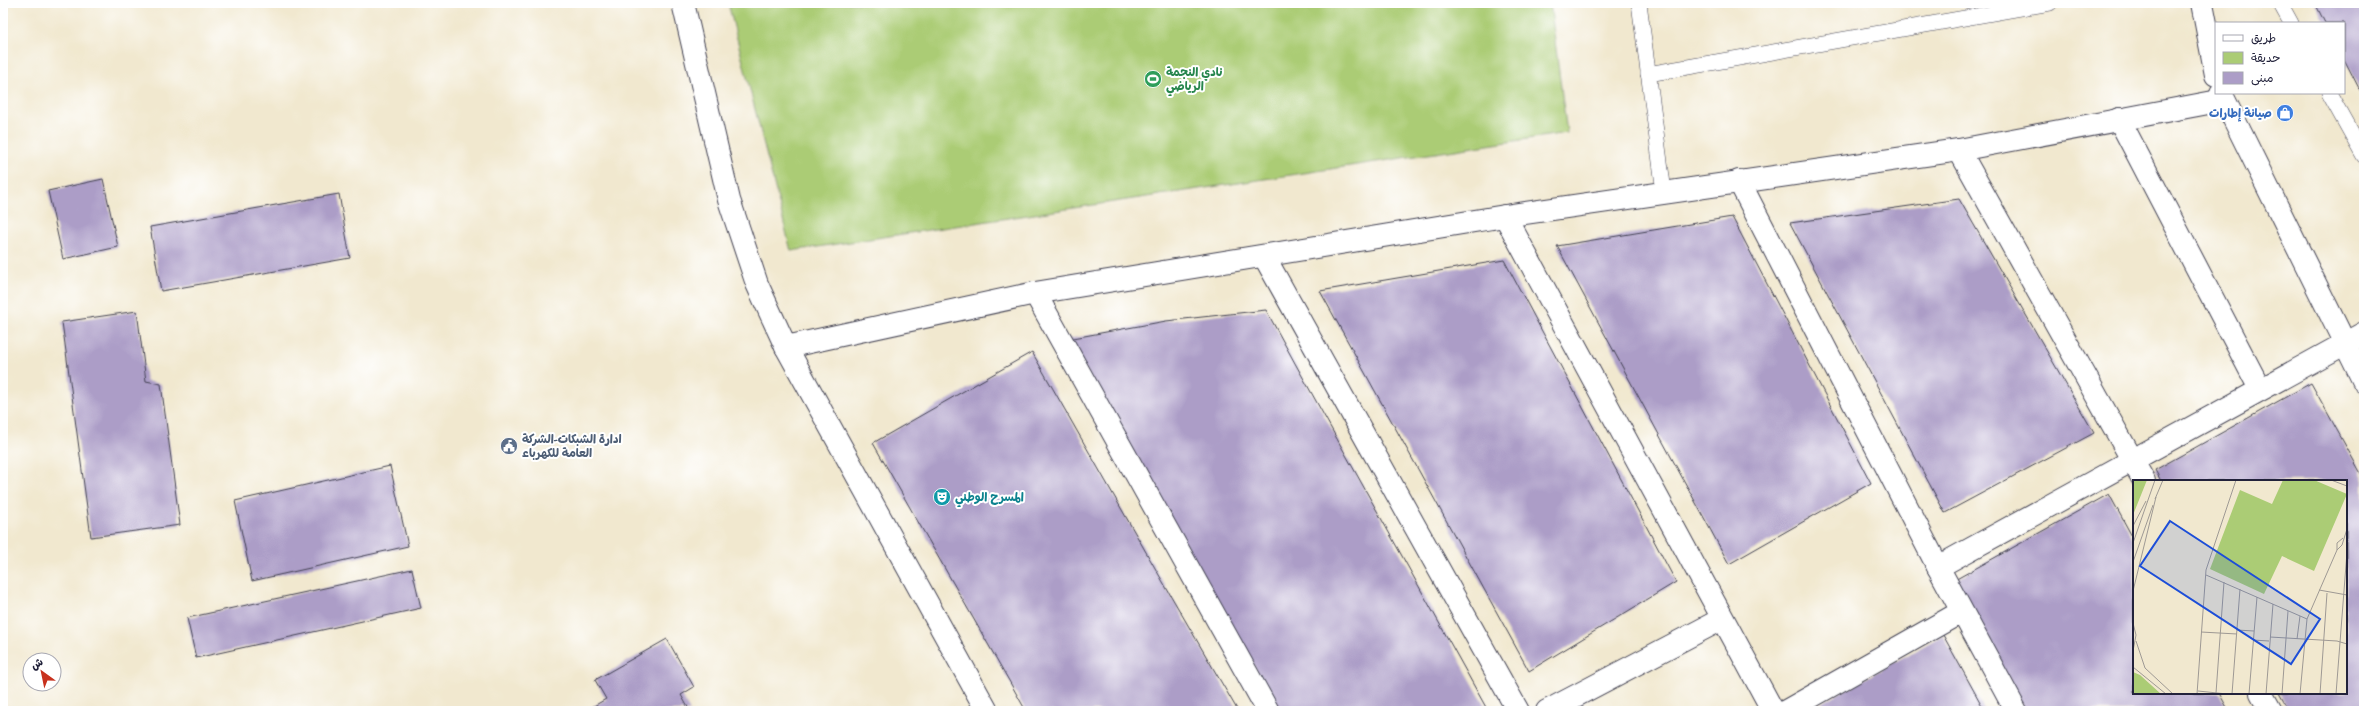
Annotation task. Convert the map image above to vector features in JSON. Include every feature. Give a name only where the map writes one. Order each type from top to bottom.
[{"type":"street","points":[[683,3],[729,200],[757,284],[786,347],[987,711]]},
{"type":"street","points":[[2202,3],[2215,71]]},
{"type":"street","points":[[786,347],[1035,293],[1505,216],[1739,180],[1959,150],[2119,120],[2222,97],[2364,382]]},
{"type":"street","points":[[2119,120],[2260,389]]},
{"type":"street","points":[[1959,150],[2143,480]]},
{"type":"street","points":[[1739,180],[1961,612],[2016,711]]},
{"type":"street","points":[[1505,216],[1773,711]]},
{"type":"street","points":[[1264,256],[1518,711]]},
{"type":"street","points":[[1035,293],[1268,711]]},
{"type":"street","points":[[1938,567],[2364,332]]},
{"type":"street","points":[[1786,711],[1961,612]]},
{"type":"street","points":[[1547,711],[1722,619]]},
{"type":"street","points":[[2262,694],[2271,711]]},
{"type":"lane","points":[[1639,3],[1664,192]]},
{"type":"lane","points":[[1648,74],[2050,3]]},
{"type":"lane","points":[[2280,3],[2290,22]]},
{"type":"lane","points":[[2330,94],[2364,156]]},
{"type":"green space","name":"نادي النجمة الرياضي","points":[[728,3],[1550,3],[1567,133],[791,251]]},
{"type":"building","points":[[2315,3],[2364,3],[2364,98],[2345,61],[2345,22],[2324,22]]},
{"type":"building","points":[[103,179],[118,247],[63,259],[48,191]]},
{"type":"building","points":[[339,194],[350,258],[161,291],[150,227]]},
{"type":"building","points":[[1959,199],[2094,433],[1945,513],[1790,223]]},
{"type":"building","points":[[1732,217],[1871,483],[1729,564],[1557,246]]},
{"type":"building","points":[[1504,260],[1676,582],[1529,671],[1320,291]]},
{"type":"building","points":[[1266,310],[1488,711],[1279,711],[1068,339],[1166,321]]},
{"type":"building","points":[[137,311],[146,381],[161,384],[180,525],[91,537],[62,322]]},
{"type":"building","points":[[1032,352],[1238,711],[1026,711],[873,443]]},
{"type":"building","points":[[2311,383],[2364,479],[2364,711],[2289,711],[2280,694],[2347,694],[2347,480],[2160,480],[2155,470]]},
{"type":"building","points":[[390,466],[408,546],[252,581],[235,501]]},
{"type":"building","points":[[2109,494],[2133,538],[2133,694],[2220,694],[2229,711],[2025,711],[1953,581]]},
{"type":"building","points":[[412,569],[421,608],[196,658],[187,618]]},
{"type":"building","points":[[1943,635],[1985,711],[1807,711]]},
{"type":"building","points":[[667,639],[694,687],[681,695],[690,711],[585,711],[606,699],[595,680]]},
{"type":"place","name":"نادي النجمة الرياضي","points":[[1153,79]]},
{"type":"place","name":"صيانة إطارات","points":[[2285,113]]},
{"type":"place","name":"ادارة الشبكات-الشركة العامة للكهرباء","points":[[509,446]]},
{"type":"place","name":"المسرح الوطني","points":[[942,497]]}]
